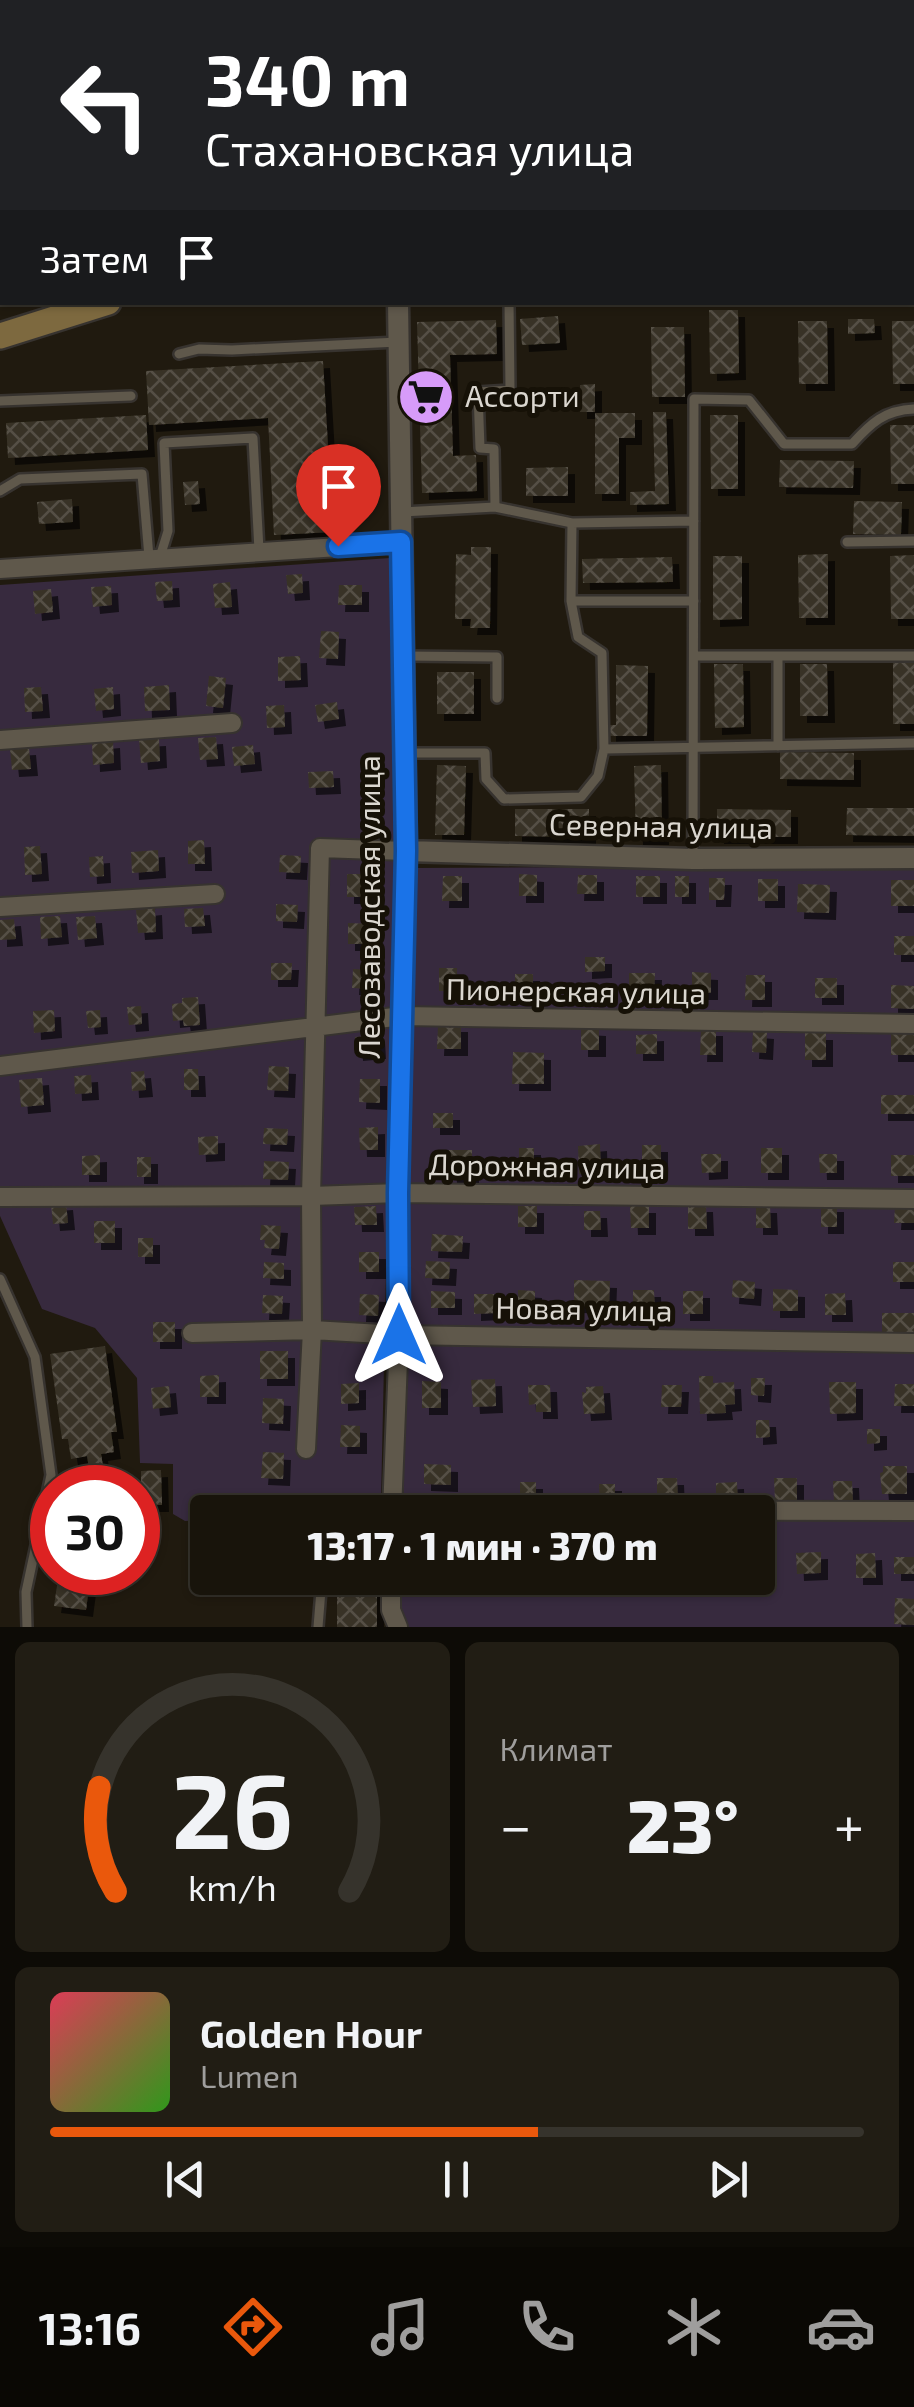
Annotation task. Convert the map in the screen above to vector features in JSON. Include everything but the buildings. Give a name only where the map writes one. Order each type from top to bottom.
[{"type":"main road","points":[[0,336],[98,305]]},
{"type":"street","name":"Лесозаводская улица","points":[[393,1495],[399,1335],[398,1193],[406,851],[398,305]]},
{"type":"street","points":[[0,569],[401,542]]},
{"type":"street","points":[[0,740],[232,723]]},
{"type":"street","points":[[306,1449],[312,1330],[311,1196],[320,848],[406,851]]},
{"type":"street","name":"Северная улица","points":[[406,851],[693,859],[914,858]]},
{"type":"street","points":[[0,907],[215,894]]},
{"type":"street","name":"Пионерская улица","points":[[0,1066],[402,1016],[914,1024]]},
{"type":"street","name":"Дорожная улица","points":[[0,1197],[398,1193],[914,1199]]},
{"type":"street","name":"Новая улица","points":[[192,1333],[312,1330],[399,1335],[914,1343]]},
{"type":"street","points":[[775,1511],[914,1511]]},
{"type":"street","points":[[391,1595],[391,1610],[398,1627]]},
{"type":"lane","points":[[494,508],[494,448],[480,448],[478,392],[510,390],[509,305]]},
{"type":"lane","points":[[180,354],[200,349],[398,342]]},
{"type":"lane","points":[[0,401],[131,396]]},
{"type":"lane","points":[[693,859],[694,398],[749,400],[784,444],[852,444],[871,423],[899,410],[914,410]]},
{"type":"lane","points":[[155,557],[168,530],[164,443],[254,438],[259,550]]},
{"type":"lane","points":[[0,491],[20,480],[142,474],[155,557]]},
{"type":"lane","points":[[400,512],[494,508],[572,523],[694,521]]},
{"type":"lane","points":[[404,752],[485,753],[486,779],[504,799],[581,797],[598,776],[604,749],[602,653],[578,637],[571,601],[572,523]]},
{"type":"lane","points":[[847,542],[914,541]]},
{"type":"lane","points":[[571,601],[694,602]]},
{"type":"lane","points":[[402,656],[497,657],[497,698]]},
{"type":"lane","points":[[694,656],[914,656]]},
{"type":"lane","points":[[778,656],[778,746]]},
{"type":"lane","points":[[604,749],[914,743]]},
{"type":"lane","points":[[0,1279],[35,1357],[51,1476],[26,1592],[27,1627]]},
{"type":"lane","points":[[318,1627],[321,1595]]},
{"type":"shaded area","points":[[390,558],[395,859],[381,1495],[190,1495],[190,1521],[173,1514],[173,1464],[140,1463],[137,1378],[95,1328],[42,1309],[0,1216],[0,585]]},
{"type":"shaded area","points":[[914,865],[914,1627],[409,1627],[401,1608],[401,1595],[775,1595],[775,1495],[403,1495],[415,868]]},
{"type":"place","name":"Ассорти","points":[[426,397]]},
{"type":"route","points":[[338,546],[401,542],[406,851],[398,1193],[399,1335]]}]
